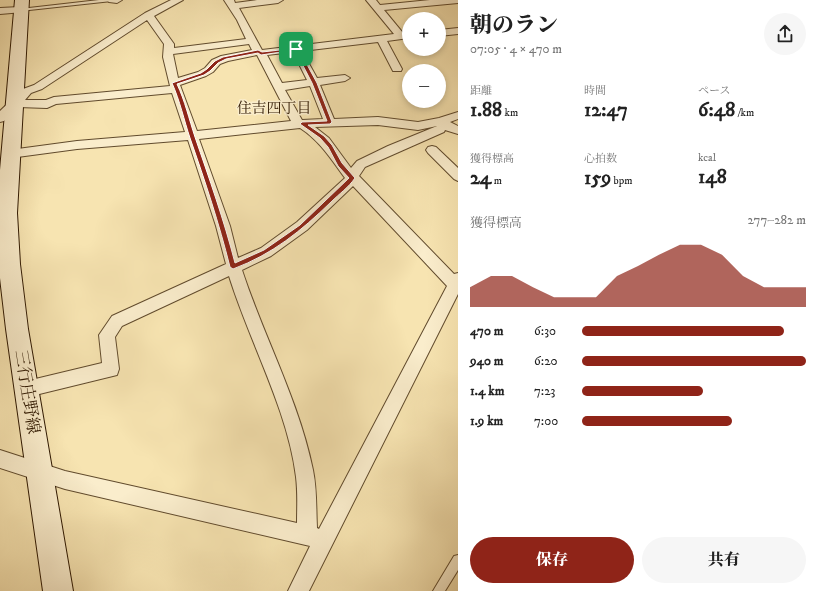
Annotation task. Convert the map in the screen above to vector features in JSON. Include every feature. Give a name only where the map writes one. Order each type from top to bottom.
[{"type":"main road","name":"三行庄野線","points":[[14,7],[10,154],[4,185],[7,213],[9,264],[17,329],[58,591]]},
{"type":"street","points":[[112,0],[117,0]]},
{"type":"street","points":[[10,110],[27,91],[38,86],[84,57],[153,8],[178,0]]},
{"type":"street","points":[[278,0],[231,3],[300,124],[322,137],[330,146],[340,164],[352,177],[456,282],[316,537],[298,591]]},
{"type":"street","points":[[371,0],[402,32]]},
{"type":"street","points":[[378,8],[458,0]]},
{"type":"street","points":[[153,8],[157,25],[168,44],[168,57],[176,86],[223,226],[233,267],[246,306],[271,365],[296,439],[304,472],[316,537]]},
{"type":"street","points":[[446,32],[458,31]]},
{"type":"street","points":[[10,110],[47,104],[54,101],[176,86],[202,74],[209,70],[216,62],[225,58],[260,52],[296,49],[402,35]]},
{"type":"street","points":[[381,38],[397,69]]},
{"type":"street","points":[[168,52],[252,41]]},
{"type":"street","points":[[296,49],[314,83],[330,122]]},
{"type":"street","points":[[279,87],[345,78]]},
{"type":"street","points":[[10,154],[77,145],[192,136],[300,124],[378,121],[418,126],[453,123]]},
{"type":"street","points":[[27,389],[111,369],[107,335],[118,322],[266,252],[302,226],[352,177],[361,164],[453,123]]},
{"type":"street","points":[[432,150],[458,176]]},
{"type":"street","points":[[0,459],[65,480],[316,537]]},
{"type":"lane","points":[[14,7],[112,0]]},
{"type":"lane","points":[[439,591],[458,560]]},
{"type":"district","name":"住吉四丁目","points":[[274,108]]},
{"type":"route","points":[[296,49],[323,101],[330,122],[302,124],[322,137],[330,146],[340,164],[352,178],[302,226],[284,240],[266,252],[233,267],[227,248],[223,226],[209,190],[175,83],[202,74],[209,70],[216,62],[225,58],[258,52],[261,53],[296,49]]}]
